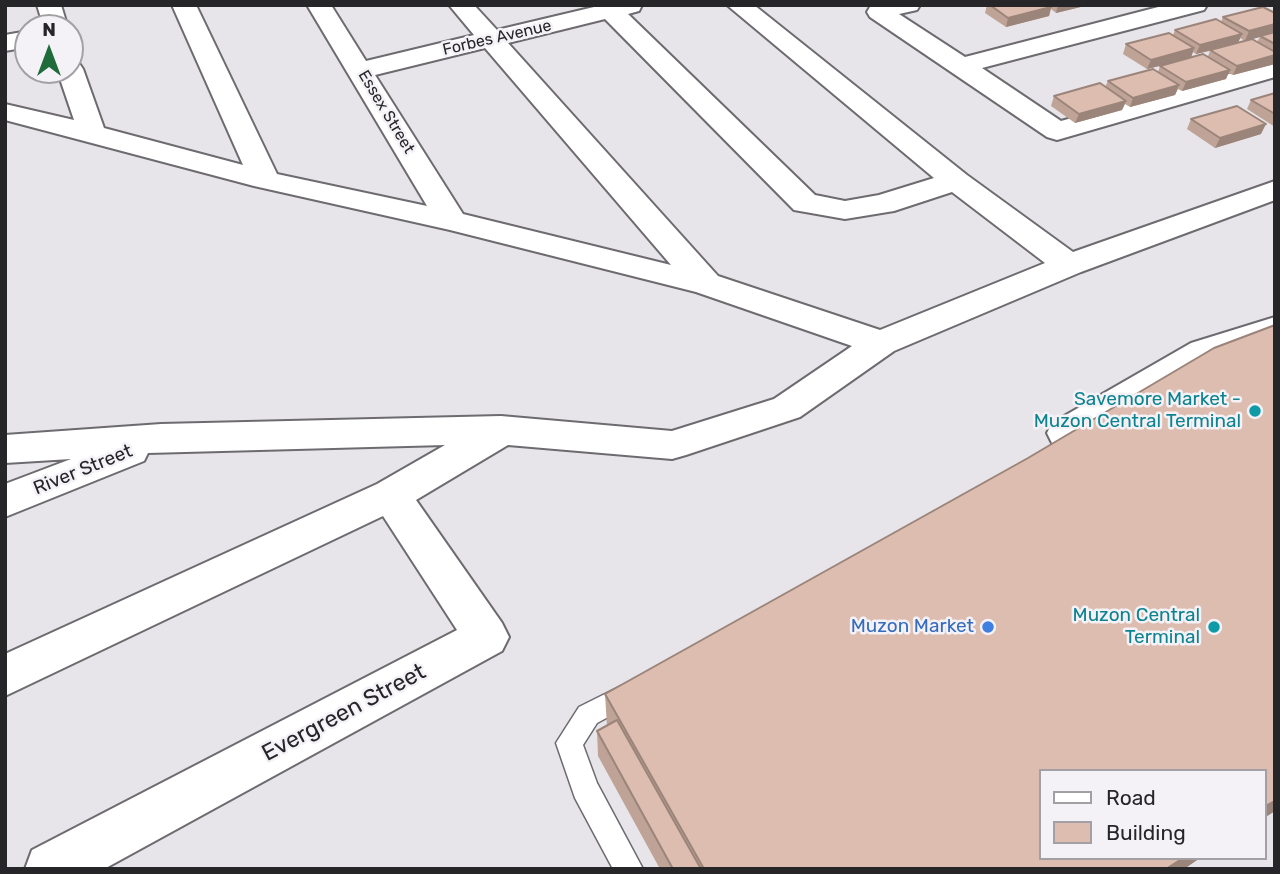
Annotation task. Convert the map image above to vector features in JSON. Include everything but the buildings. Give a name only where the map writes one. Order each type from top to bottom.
[{"type":"street","points":[[184,5],[265,180]]},
{"type":"street","name":"Essex Street","points":[[319,5],[451,221]]},
{"type":"street","points":[[461,5],[706,284]]},
{"type":"street","points":[[739,5],[956,181],[1069,265]]},
{"type":"street","points":[[908,5],[879,12],[1057,131],[1275,69]]},
{"type":"street","points":[[961,66],[1195,5]]},
{"type":"street","points":[[616,7],[805,203],[845,209],[883,204],[956,181]]},
{"type":"street","name":"Forbes Avenue","points":[[360,70],[616,7]]},
{"type":"street","points":[[75,84],[92,133]]},
{"type":"street","points":[[5,112],[265,180],[451,221],[706,284],[881,343]]},
{"type":"street","points":[[5,449],[161,438],[501,430],[672,445],[786,408],[881,343],[1069,265],[1275,190]]},
{"type":"street","points":[[1064,443],[1204,352],[1275,328]]},
{"type":"street","points":[[5,676],[391,495],[501,430]]},
{"type":"street","name":"River Street","points":[[5,501],[161,438]]},
{"type":"street","name":"Evergreen Street","points":[[51,869],[486,637],[391,495]]},
{"type":"lane","points":[[1064,443],[1189,381],[1275,346]]},
{"type":"lane","points":[[629,869],[585,789],[569,743],[588,715],[647,682]]},
{"type":"place","name":"Savemore Market - Muzon Central Terminal","points":[[1255,411]]},
{"type":"place","name":"Muzon Market","points":[[988,627]]},
{"type":"place","name":"Muzon Central Terminal","points":[[1214,627]]}]
